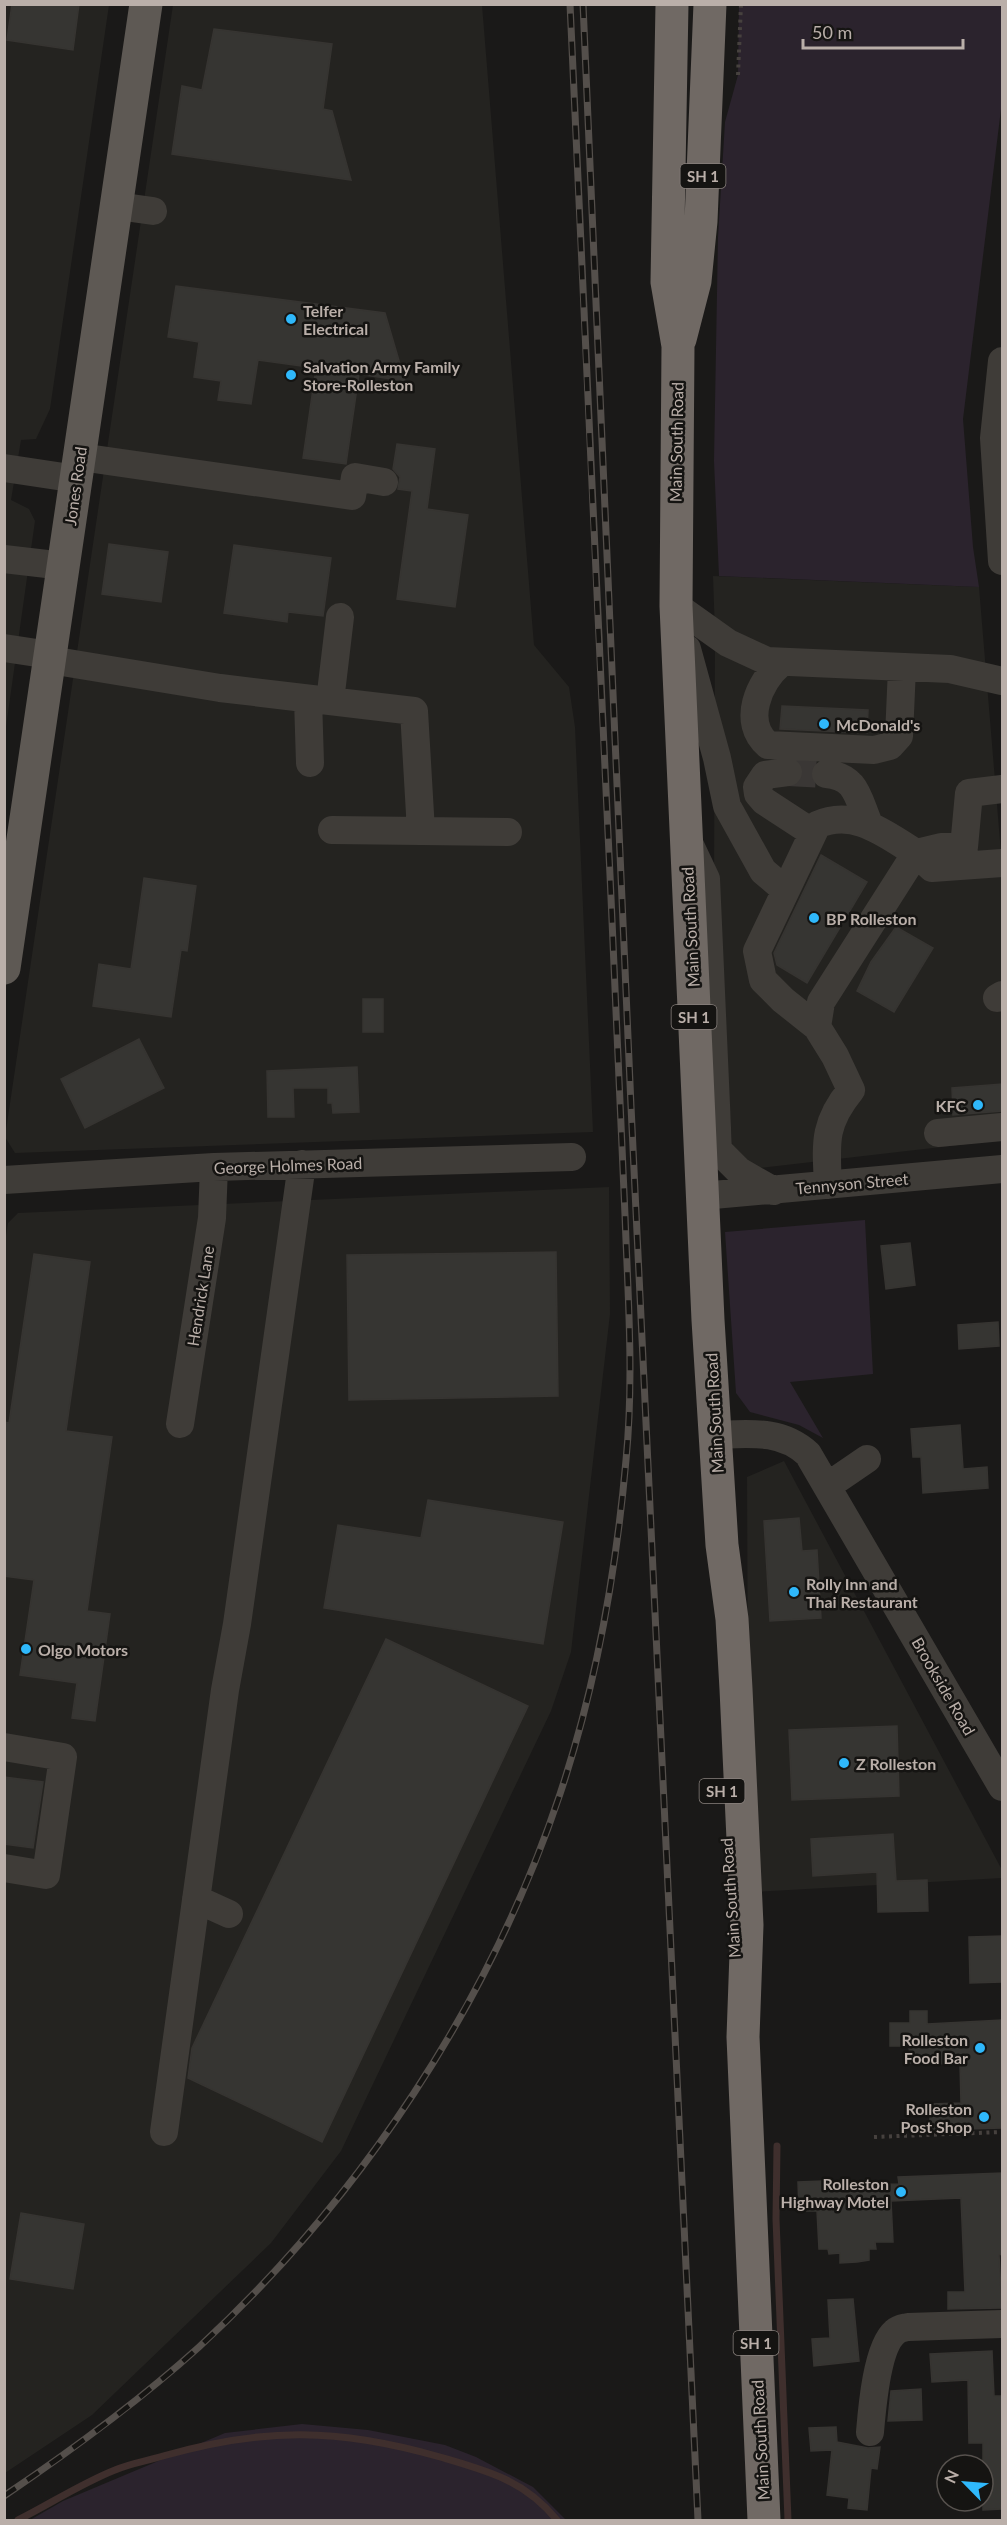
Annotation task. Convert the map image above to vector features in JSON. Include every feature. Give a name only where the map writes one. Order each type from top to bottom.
[{"type":"highway","name":"Main South Road","points":[[672,4],[664,125],[667,282],[678,345],[676,606],[702,1197],[722,1545],[732,1619],[747,1925],[743,2037],[764,2520]]},
{"type":"highway","name":"Main South Road","points":[[678,345],[695,281],[701,221],[710,4]]},
{"type":"main road","name":"Jones Road","points":[[4,968],[11,882],[50,658],[146,4]]},
{"type":"street","points":[[117,206],[153,211]]},
{"type":"street","points":[[1002,361],[998,437],[1002,561]]},
{"type":"street","points":[[4,468],[78,468],[352,496],[355,477],[384,482]]},
{"type":"street","points":[[4,559],[64,566]]},
{"type":"street","points":[[676,606],[744,652],[767,661],[950,669],[1002,681]]},
{"type":"street","points":[[676,606],[717,758],[727,806],[763,871],[784,889]]},
{"type":"street","points":[[310,763],[319,700],[340,617]]},
{"type":"street","points":[[4,648],[50,658],[319,700],[414,711],[421,831]]},
{"type":"street","points":[[781,663],[769,674],[757,694],[757,731],[761,739],[768,745],[874,750],[890,746],[899,736],[902,668]]},
{"type":"street","points":[[788,772],[765,775],[757,787],[758,794],[764,801],[813,833]]},
{"type":"street","points":[[826,774],[842,776],[850,780],[869,824]]},
{"type":"street","points":[[818,1027],[821,1002],[915,853],[941,847],[964,847],[969,792],[1002,789]]},
{"type":"street","points":[[828,1185],[827,1131],[840,1104],[851,1090],[836,1056],[818,1027],[783,1000],[764,980],[756,951],[784,889],[817,825],[832,818],[869,824],[915,853],[932,868],[1002,863]]},
{"type":"street","points":[[332,830],[508,832]]},
{"type":"street","points":[[686,838],[706,879],[718,1150],[739,1171],[774,1191]]},
{"type":"street","points":[[938,1133],[1002,1127]]},
{"type":"street","name":"George Holmes Road","points":[[4,1180],[214,1167],[572,1156]]},
{"type":"street","points":[[164,2132],[302,1164]]},
{"type":"street","name":"Hendrick Lane","points":[[180,1424],[212,1218],[214,1167]]},
{"type":"street","name":"Tennyson Street","points":[[702,1197],[1002,1169]]},
{"type":"street","name":"Brookside Road","points":[[715,1435],[768,1434],[787,1438],[808,1454],[829,1485],[1002,1787]]},
{"type":"street","points":[[829,1485],[867,1459]]},
{"type":"street","points":[[4,1747],[63,1757],[45,1875],[4,1868]]},
{"type":"street","points":[[196,1899],[229,1914]]},
{"type":"street","points":[[870,2432],[874,2387],[890,2338],[897,2330],[908,2327],[1002,2324]]},
{"type":"path","points":[[738,75],[741,4]]},
{"type":"path","points":[[874,2137],[1002,2132]]},
{"type":"shaded area","points":[[5,5],[109,5],[50,409],[36,439],[21,440],[11,500],[29,509],[35,521],[5,734]]},
{"type":"shaded area","points":[[173,5],[482,5],[534,645],[569,687],[575,727],[593,1132],[15,1153],[5,1137]]},
{"type":"shaded area","points":[[739,5],[1002,5],[1002,101],[963,419],[973,547],[979,587],[719,576],[714,461],[718,237],[725,122],[738,75]]},
{"type":"shaded area","points":[[713,576],[979,587],[1002,865],[1002,1140],[734,1171],[714,883],[715,634]]},
{"type":"shaded area","points":[[609,1187],[610,1314],[571,1652],[551,1711],[341,2151],[271,2243],[92,2415],[5,2473],[4,1248],[8,1223],[18,1213]]},
{"type":"shaded area","points":[[865,1220],[873,1374],[790,1382],[823,1438],[799,1425],[750,1412],[736,1393],[725,1232]]},
{"type":"shaded area","points":[[784,1461],[1002,1870],[1002,1878],[754,1892],[748,1696],[747,1477]]},
{"type":"shaded area","points":[[302,2424],[368,2430],[445,2445],[476,2457],[533,2487],[566,2520],[30,2520],[63,2501],[225,2433]]},
{"type":"building","points":[[12,4],[79,4],[73,50],[7,40]]},
{"type":"building","points":[[214,29],[332,44],[323,109],[332,111],[351,180],[172,154],[182,86],[202,90]]},
{"type":"building","points":[[176,286],[385,313],[405,381],[359,374],[346,464],[303,458],[316,368],[258,360],[251,404],[218,400],[221,381],[194,377],[199,342],[168,337]]},
{"type":"building","points":[[397,444],[435,449],[427,509],[468,515],[455,607],[397,599],[412,491],[398,489],[400,477],[393,469]]},
{"type":"building","points":[[109,544],[168,552],[161,602],[102,594]]},
{"type":"building","points":[[234,545],[331,558],[323,616],[288,612],[287,622],[224,613]]},
{"type":"building","name":"McDonald's","points":[[782,706],[868,710],[867,733],[780,729]]},
{"type":"building","points":[[802,763],[813,764],[810,772],[813,783],[800,783],[804,770]]},
{"type":"building","name":"BP Rolleston","points":[[821,855],[867,882],[807,983],[777,965],[774,953]]},
{"type":"building","points":[[144,878],[196,886],[187,951],[181,950],[171,1017],[93,1006],[99,964],[131,969]]},
{"type":"building","points":[[896,927],[933,948],[894,1012],[857,991],[871,962]]},
{"type":"building","points":[[363,999],[383,999],[383,1032],[363,1032]]},
{"type":"building","points":[[139,1039],[164,1088],[85,1128],[61,1079]]},
{"type":"building","points":[[357,1067],[359,1112],[333,1113],[332,1103],[328,1103],[328,1088],[293,1088],[294,1117],[268,1117],[267,1071]]},
{"type":"building","name":"KFC","points":[[1002,1084],[1002,1111],[953,1115],[952,1088]]},
{"type":"building","points":[[910,1243],[915,1285],[886,1289],[881,1246]]},
{"type":"building","points":[[556,1252],[558,1396],[349,1400],[347,1255]]},
{"type":"building","points":[[34,1254],[90,1262],[66,1431],[112,1437],[87,1611],[110,1614],[95,1721],[72,1718],[77,1683],[20,1675],[34,1580],[4,1576],[4,1422],[9,1423]]},
{"type":"building","points":[[998,1322],[999,1346],[959,1349],[958,1325]]},
{"type":"building","points":[[960,1425],[963,1469],[987,1467],[988,1488],[923,1493],[921,1457],[913,1457],[911,1429]]},
{"type":"building","points":[[428,1500],[563,1522],[543,1644],[324,1608],[338,1525],[421,1538]]},
{"type":"building","name":"Rolly Inn and Thai Restaurant","points":[[799,1518],[802,1551],[817,1550],[821,1618],[770,1621],[764,1521]]},
{"type":"building","points":[[386,1639],[528,1706],[322,2142],[188,2078],[192,2048]]},
{"type":"building","name":"Z Rolleston","points":[[897,1726],[899,1796],[792,1800],[789,1730]]},
{"type":"building","points":[[4,1777],[43,1782],[33,1848],[4,1844]]},
{"type":"building","points":[[893,1834],[896,1881],[927,1880],[928,1911],[878,1912],[877,1872],[813,1876],[811,1839]]},
{"type":"building","points":[[1002,1936],[1002,1982],[970,1983],[969,1937]]},
{"type":"building","points":[[910,2011],[927,2011],[927,2024],[1002,2020],[1002,2128],[930,2130],[930,2104],[961,2103],[960,2064],[910,2063],[909,2046],[890,2046],[890,2023],[910,2023]]},
{"type":"building","points":[[1002,2173],[1002,2254],[999,2255],[1002,2308],[948,2309],[948,2292],[965,2292],[961,2198],[891,2201],[893,2242],[875,2242],[876,2249],[869,2249],[869,2260],[857,2262],[840,2263],[840,2253],[829,2254],[828,2249],[819,2249],[817,2211],[799,2211],[798,2182],[822,2181],[822,2186],[899,2184],[898,2177]]},
{"type":"building","points":[[21,2213],[84,2224],[73,2289],[10,2279]]},
{"type":"building","points":[[853,2299],[859,2361],[814,2366],[812,2339],[830,2338],[828,2300]]},
{"type":"building","points":[[992,2351],[994,2396],[1002,2396],[1002,2509],[995,2509],[995,2453],[983,2453],[983,2443],[969,2443],[968,2380],[932,2382],[930,2354]]},
{"type":"building","points":[[921,2389],[922,2420],[888,2421],[891,2391]]},
{"type":"building","points":[[836,2427],[837,2442],[868,2448],[880,2447],[877,2469],[871,2468],[867,2510],[848,2508],[849,2498],[827,2495],[832,2450],[811,2451],[809,2428]]},
{"type":"waterway","points":[[777,2146],[776,2219],[788,2520]]},
{"type":"waterway","points":[[18,2520],[90,2481],[127,2466],[235,2440],[301,2435],[335,2436],[403,2447],[474,2467],[518,2486],[532,2495],[557,2520]]},
{"type":"tunnel","points":[[788,772],[826,774]]},
{"type":"railway","points":[[4,2496],[104,2425],[199,2347],[258,2289],[314,2227],[366,2162],[414,2093],[458,2022],[497,1948],[531,1872],[560,1794],[594,1671],[617,1545],[622,1502],[630,1399],[630,1338],[570,4]]},
{"type":"railway","points":[[583,4],[631,1106],[698,2520]]},
{"type":"place","name":"Telfer Electrical","points":[[291,319]]},
{"type":"place","name":"Salvation Army Family Store-Rolleston","points":[[291,375]]},
{"type":"place","name":"McDonald's","points":[[824,724]]},
{"type":"place","name":"BP Rolleston","points":[[814,918]]},
{"type":"place","name":"KFC","points":[[978,1105]]},
{"type":"place","name":"Rolly Inn and Thai Restaurant","points":[[794,1592]]},
{"type":"place","name":"Olgo Motors","points":[[26,1649]]},
{"type":"place","name":"Z Rolleston","points":[[844,1763]]},
{"type":"place","name":"Rolleston Food Bar","points":[[980,2048]]},
{"type":"place","name":"Rolleston Post Shop","points":[[984,2117]]},
{"type":"place","name":"Rolleston Highway Motel","points":[[901,2192]]}]
